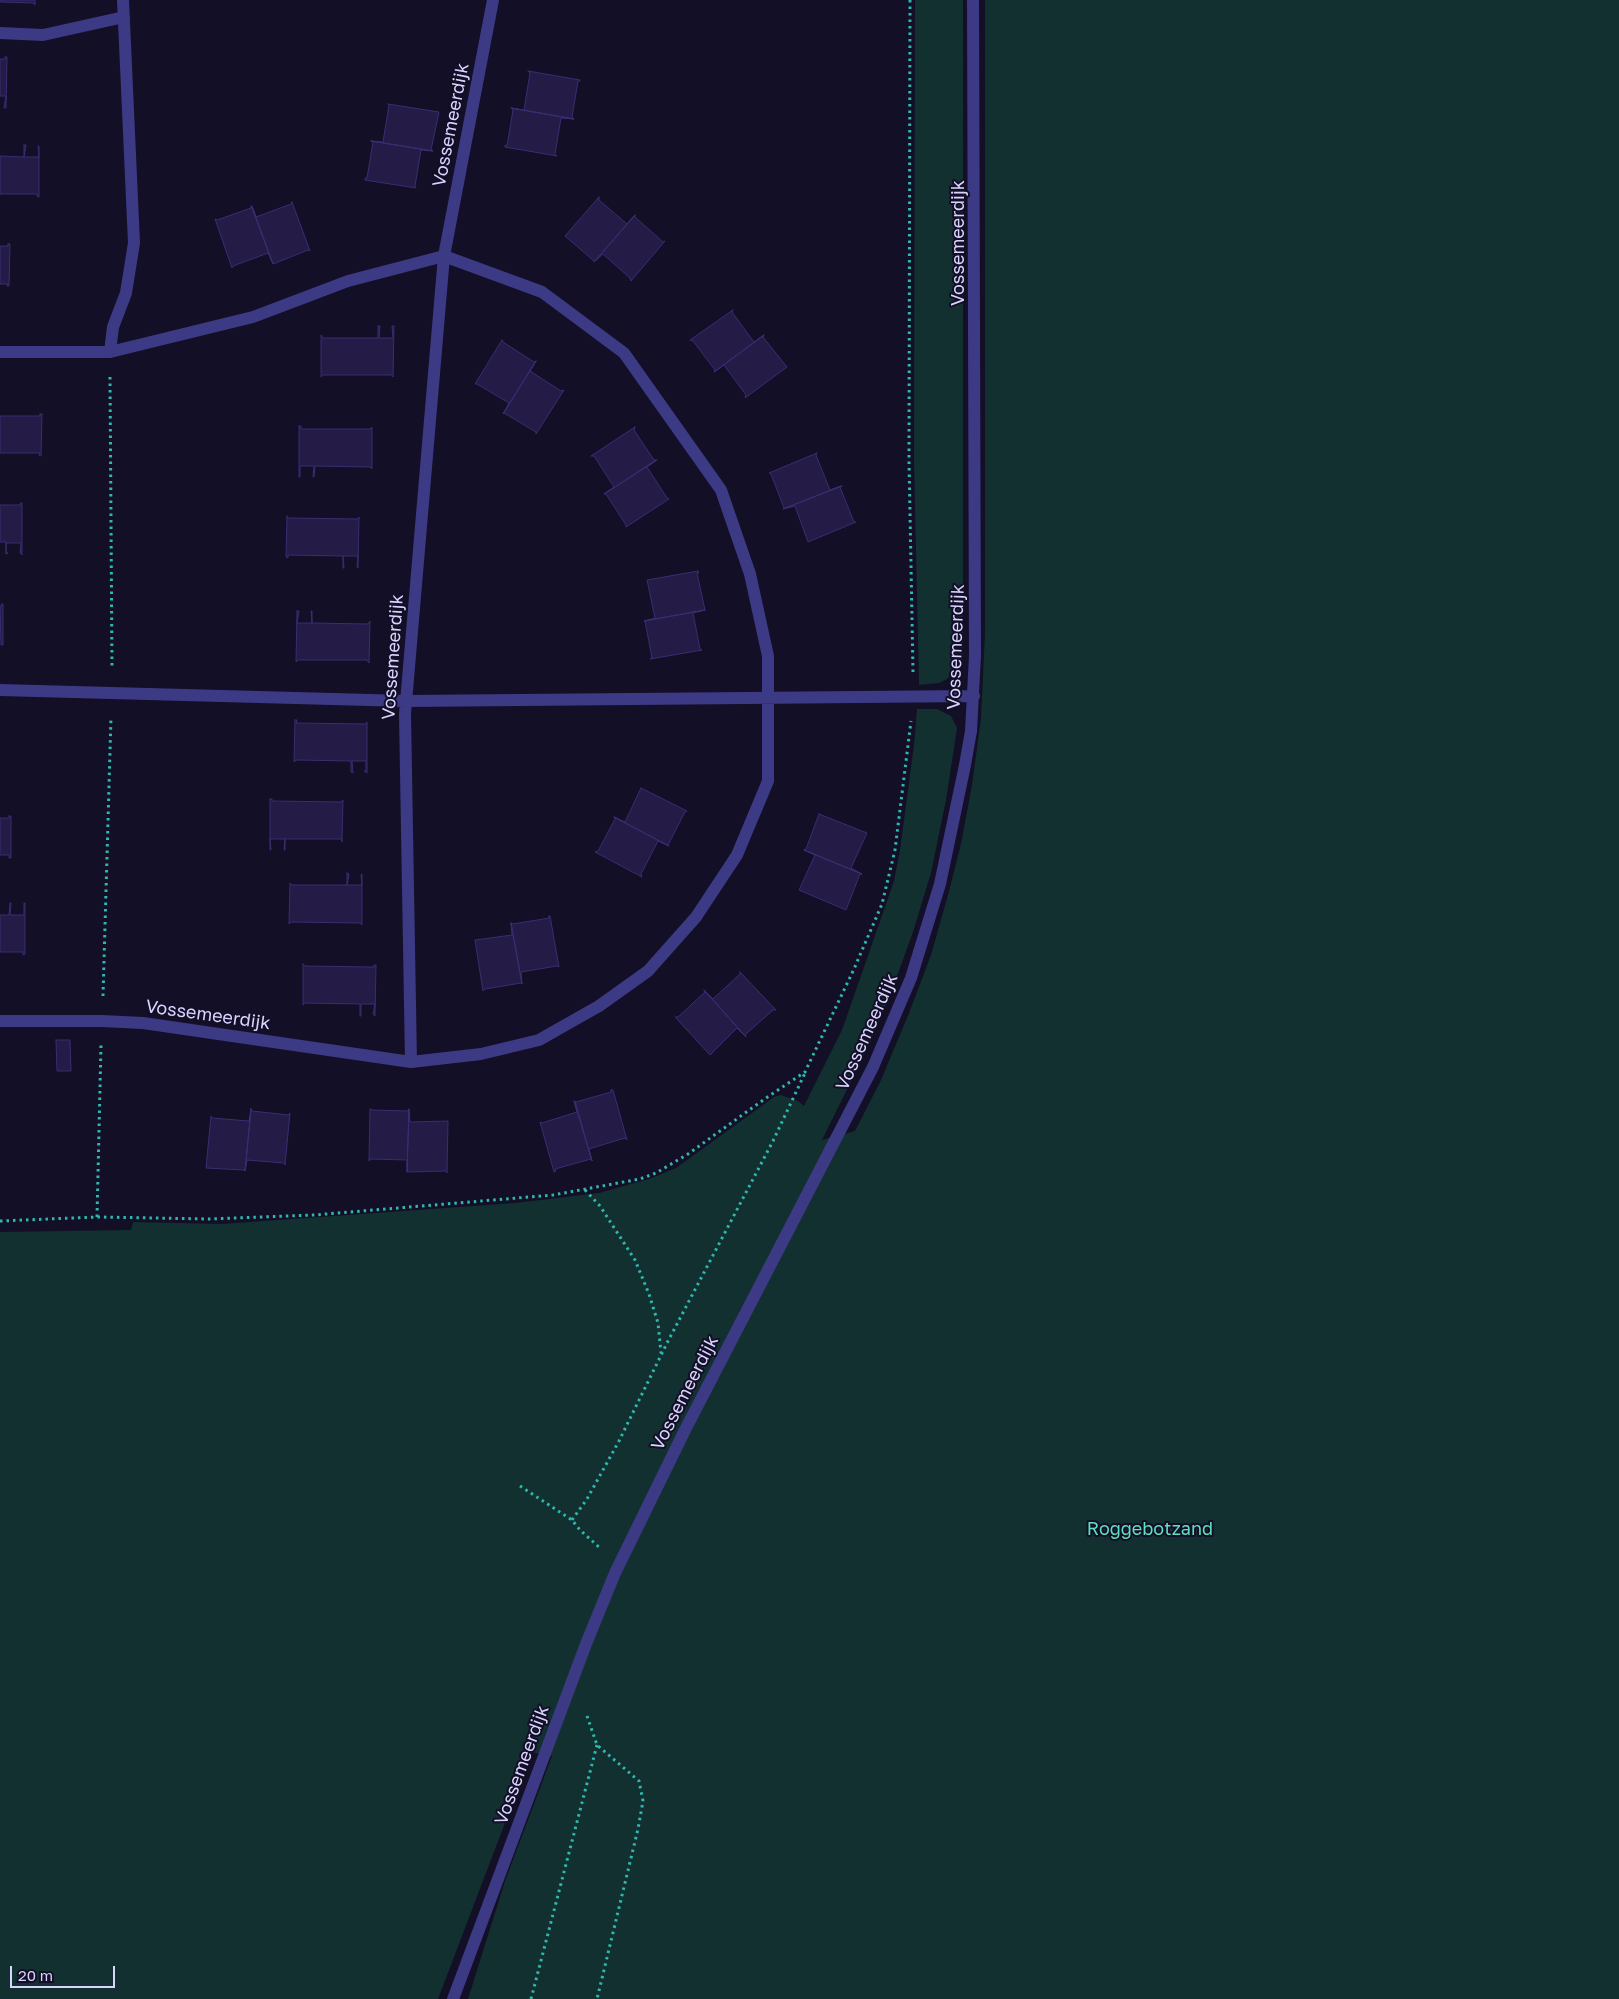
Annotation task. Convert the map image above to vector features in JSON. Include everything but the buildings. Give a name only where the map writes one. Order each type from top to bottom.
[{"type":"street","points":[[110,352],[113,327],[126,293],[134,243],[123,0]]},
{"type":"street","name":"Vossemeerdijk","points":[[411,1062],[406,701],[444,256],[492,0]]},
{"type":"street","name":"Vossemeerdijk","points":[[453,1999],[573,1677],[619,1565],[685,1430],[873,1067],[911,978],[929,925],[957,811],[966,765],[974,696],[976,586],[973,0]]},
{"type":"street","points":[[0,33],[43,35],[124,17]]},
{"type":"street","points":[[0,352],[110,352],[253,318],[348,281],[444,256]]},
{"type":"street","name":"Vossemeerdijk","points":[[0,1021],[143,1023],[411,1062],[481,1054],[539,1040],[599,1006],[648,971],[696,917],[737,855],[768,781],[768,656],[750,574],[721,490],[624,353],[542,292],[444,256]]},
{"type":"street","points":[[0,690],[406,701],[974,696]]},
{"type":"path","points":[[572,1520],[587,1499],[615,1449],[661,1355],[773,1141],[854,969],[884,896],[895,850],[909,744],[912,697],[913,631],[909,450],[910,0]]},
{"type":"path","points":[[98,1217],[112,692],[110,352]]},
{"type":"path","points":[[0,1222],[98,1217],[211,1219],[314,1215],[553,1196],[640,1179],[656,1173],[688,1154],[805,1072]]},
{"type":"path","points":[[585,1190],[600,1206],[635,1260],[658,1323],[661,1355]]},
{"type":"path","points":[[520,1486],[572,1520],[580,1530],[619,1565]]},
{"type":"path","points":[[573,1677],[596,1745],[639,1781],[643,1801],[597,1999]]},
{"type":"path","points":[[531,1999],[596,1745]]},
{"type":"green space","points":[[915,0],[963,0],[963,658],[960,665],[947,679],[939,683],[919,685],[914,460]]},
{"type":"green space","name":"Roggebotzand","points":[[985,0],[1619,0],[1619,1999],[468,1999],[505,1881],[552,1756],[532,1752],[438,1999],[0,1999],[0,1232],[131,1230],[133,1222],[222,1224],[515,1203],[599,1193],[649,1179],[676,1168],[774,1097],[781,1095],[798,1101],[804,1106],[842,1030],[894,881],[900,850],[917,709],[937,709],[951,716],[957,728],[946,800],[931,873],[913,932],[892,990],[871,1041],[822,1140],[855,1131],[881,1080],[931,955],[948,895],[961,844],[972,785],[981,718],[985,632]]}]
